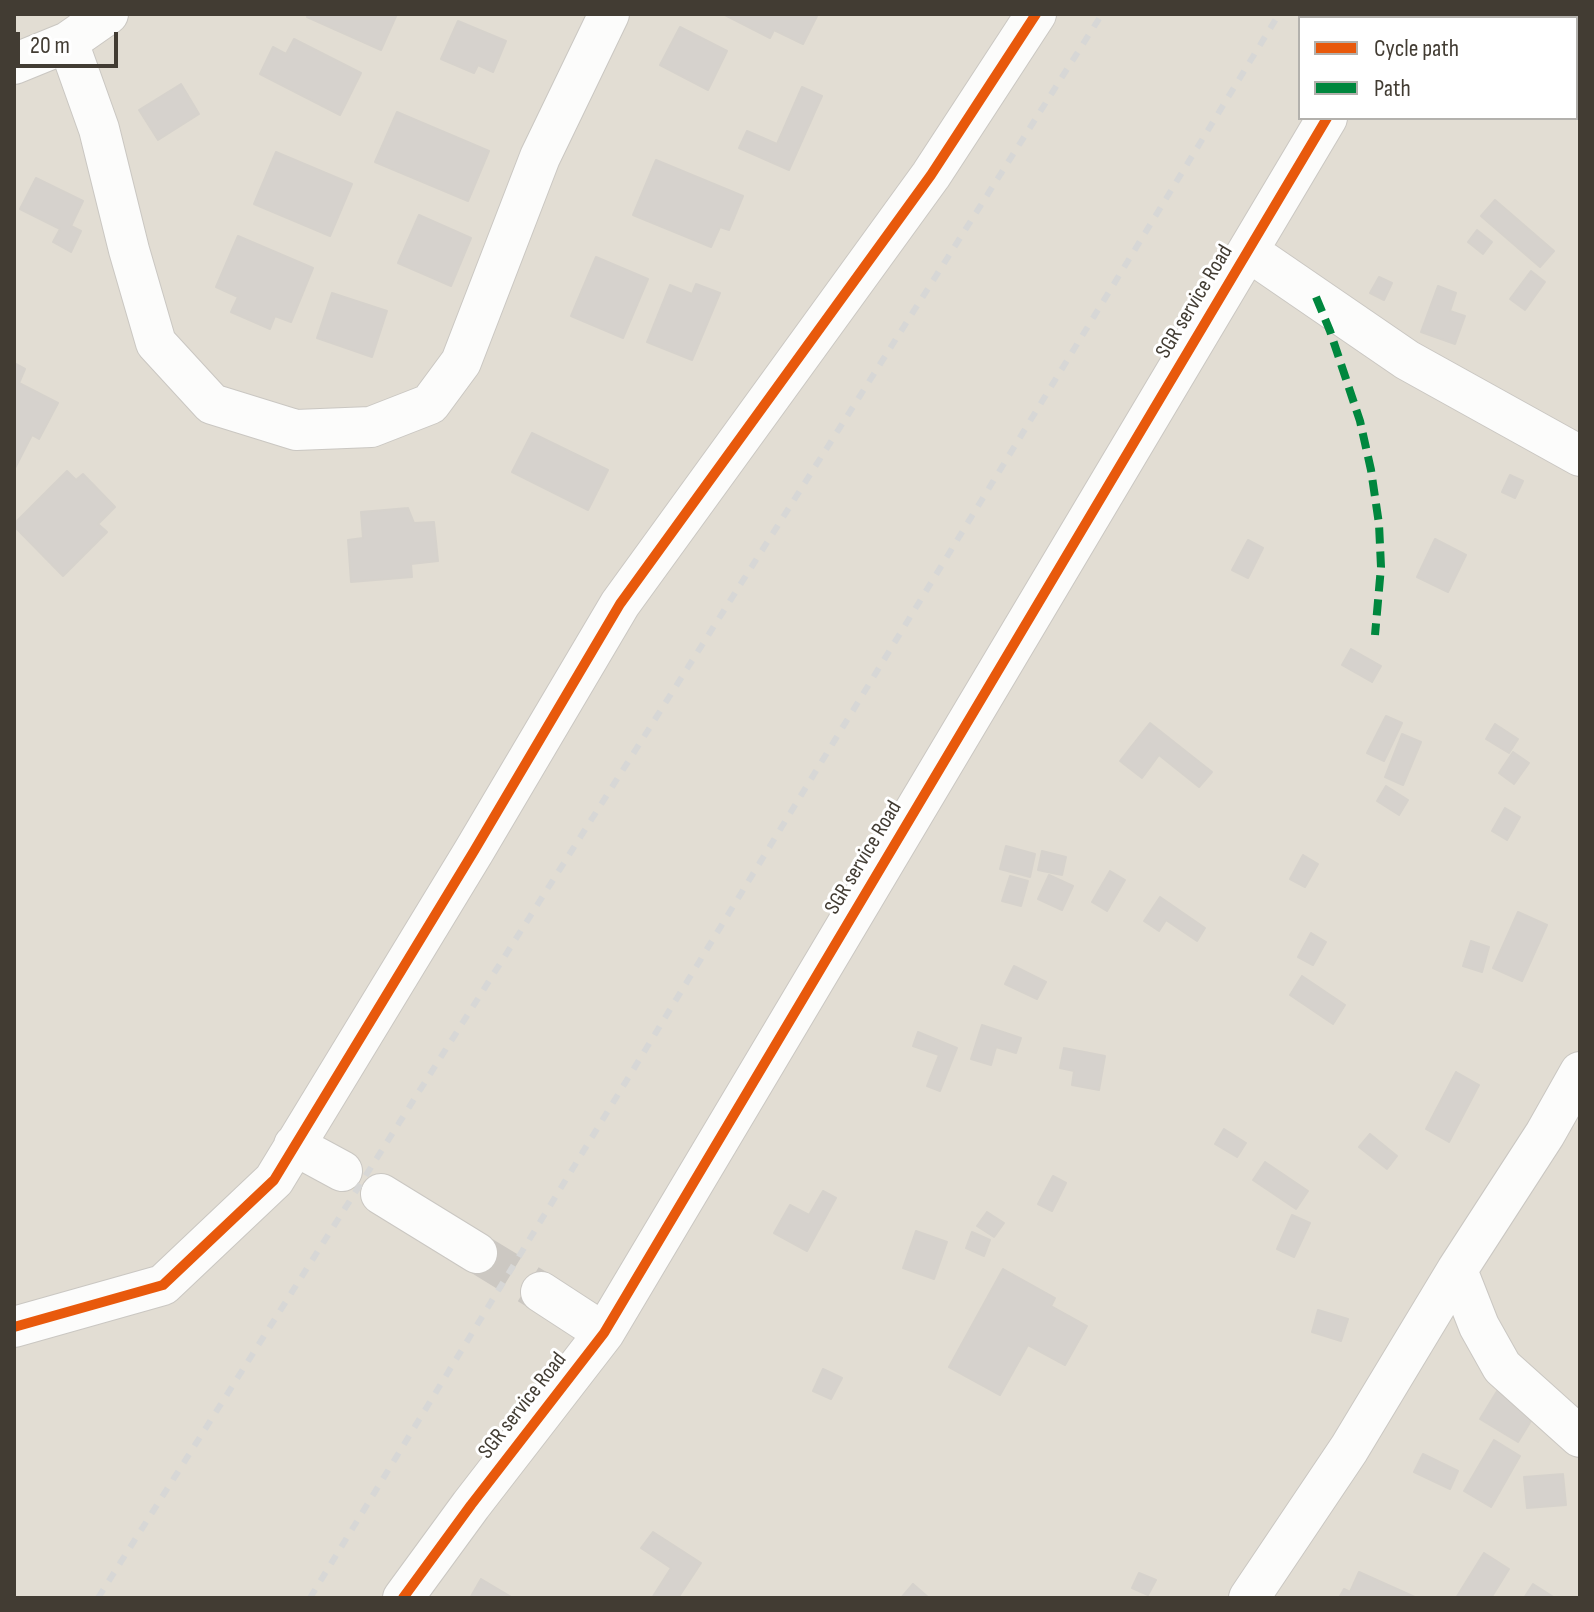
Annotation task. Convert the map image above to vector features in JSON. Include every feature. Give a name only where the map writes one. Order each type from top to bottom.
[{"type":"street","points":[[14,64],[68,42],[108,14]]},
{"type":"street","points":[[68,42],[99,129],[156,343],[212,404],[296,430],[371,427],[430,404],[461,362],[540,157],[609,14]]},
{"type":"street","points":[[14,1327],[163,1285],[274,1180],[620,604],[931,175],[1036,14]]},
{"type":"street","name":"SGR service Road","points":[[403,1598],[604,1333],[1326,120]]},
{"type":"street","points":[[1248,251],[1407,360],[1580,456]]},
{"type":"street","points":[[1249,1598],[1349,1449],[1457,1270],[1545,1134],[1580,1072]]},
{"type":"street","points":[[294,1145],[342,1171]]},
{"type":"street","points":[[381,1194],[477,1253]]},
{"type":"street","points":[[1457,1270],[1479,1326],[1502,1367],[1580,1437]]},
{"type":"street","points":[[541,1292],[604,1333]]},
{"type":"shaded area","points":[[14,14],[1580,14],[1580,1598],[14,1598]]},
{"type":"building","points":[[308,14],[397,14],[381,50],[307,17]]},
{"type":"building","points":[[723,14],[818,14],[803,44],[774,30],[770,38]]},
{"type":"building","points":[[458,21],[506,41],[493,72],[478,65],[474,73],[441,59]]},
{"type":"building","points":[[680,27],[727,51],[708,90],[660,65]]},
{"type":"building","points":[[294,39],[361,73],[340,115],[260,74],[273,47],[286,54]]},
{"type":"building","points":[[181,84],[199,114],[158,140],[139,110]]},
{"type":"building","points":[[802,87],[822,96],[789,170],[739,148],[747,131],[777,144]]},
{"type":"building","points":[[397,112],[489,151],[468,201],[375,162]]},
{"type":"building","points":[[276,152],[352,184],[330,236],[254,204]]},
{"type":"building","points":[[656,160],[743,196],[729,230],[720,227],[711,247],[633,215]]},
{"type":"building","points":[[36,178],[83,201],[71,226],[81,231],[71,252],[53,242],[60,229],[20,209]]},
{"type":"building","points":[[1495,200],[1554,251],[1540,267],[1481,216]]},
{"type":"building","points":[[419,215],[471,238],[451,286],[398,263]]},
{"type":"building","points":[[1477,230],[1492,242],[1483,254],[1468,242]]},
{"type":"building","points":[[238,236],[313,268],[291,322],[275,316],[270,329],[231,312],[238,297],[216,287]]},
{"type":"building","points":[[596,257],[648,279],[623,338],[571,316]]},
{"type":"building","points":[[1531,271],[1545,282],[1525,310],[1510,299]]},
{"type":"building","points":[[1379,277],[1392,283],[1384,300],[1370,293]]},
{"type":"building","points":[[696,284],[720,293],[692,360],[647,342],[670,285],[692,294]]},
{"type":"building","points":[[1438,286],[1456,293],[1450,311],[1465,316],[1455,344],[1421,332]]},
{"type":"building","points":[[332,293],[387,311],[372,357],[317,338]]},
{"type":"building","points":[[14,363],[25,369],[19,383],[58,403],[39,439],[32,435],[15,468]]},
{"type":"building","points":[[532,433],[608,470],[588,510],[512,472]]},
{"type":"building","points":[[67,471],[76,480],[83,474],[115,507],[98,524],[107,532],[63,576],[14,524]]},
{"type":"building","points":[[1510,475],[1523,481],[1515,498],[1502,492]]},
{"type":"building","points":[[408,508],[414,523],[434,522],[438,561],[411,564],[412,577],[351,582],[348,540],[363,538],[361,512]]},
{"type":"building","points":[[1435,539],[1466,555],[1448,592],[1417,577]]},
{"type":"building","points":[[1248,540],[1263,548],[1248,578],[1232,570]]},
{"type":"building","points":[[1351,649],[1381,666],[1372,682],[1342,665]]},
{"type":"building","points":[[1386,716],[1402,723],[1384,761],[1367,753]]},
{"type":"building","points":[[1150,723],[1212,772],[1199,787],[1159,755],[1142,778],[1120,761]]},
{"type":"building","points":[[1495,724],[1518,739],[1509,753],[1486,739]]},
{"type":"building","points":[[1402,734],[1421,742],[1403,785],[1385,777]]},
{"type":"building","points":[[1513,752],[1529,763],[1514,784],[1499,773]]},
{"type":"building","points":[[1386,786],[1408,800],[1399,815],[1377,801]]},
{"type":"building","points":[[1505,808],[1520,817],[1507,840],[1492,831]]},
{"type":"building","points":[[1006,846],[1035,854],[1030,877],[1000,869]]},
{"type":"building","points":[[1042,851],[1066,857],[1062,875],[1038,870]]},
{"type":"building","points":[[1303,855],[1318,864],[1305,887],[1290,879]]},
{"type":"building","points":[[1110,871],[1125,880],[1107,911],[1092,902]]},
{"type":"building","points":[[1049,875],[1073,886],[1062,910],[1038,899]]},
{"type":"building","points":[[1010,876],[1028,881],[1021,906],[1002,901]]},
{"type":"building","points":[[1160,897],[1205,928],[1197,941],[1166,920],[1159,931],[1144,921]]},
{"type":"building","points":[[1518,912],[1547,925],[1522,981],[1493,968]]},
{"type":"building","points":[[1311,933],[1326,942],[1313,965],[1298,957]]},
{"type":"building","points":[[1471,941],[1489,947],[1482,972],[1463,966]]},
{"type":"building","points":[[1014,966],[1046,982],[1037,999],[1005,984]]},
{"type":"building","points":[[1302,976],[1345,1005],[1333,1024],[1290,995]]},
{"type":"building","points":[[982,1025],[1021,1038],[1016,1053],[996,1047],[991,1065],[971,1059]]},
{"type":"building","points":[[918,1032],[957,1048],[940,1091],[927,1086],[939,1055],[913,1046]]},
{"type":"building","points":[[1064,1048],[1105,1056],[1099,1090],[1072,1085],[1074,1071],[1060,1068]]},
{"type":"building","points":[[1456,1072],[1479,1085],[1449,1142],[1426,1129]]},
{"type":"building","points":[[1224,1129],[1246,1143],[1237,1157],[1215,1144]]},
{"type":"building","points":[[1370,1134],[1397,1156],[1387,1169],[1359,1147]]},
{"type":"building","points":[[1265,1162],[1308,1191],[1296,1209],[1253,1180]]},
{"type":"building","points":[[1053,1176],[1066,1183],[1052,1211],[1038,1204]]},
{"type":"building","points":[[823,1191],[836,1198],[807,1251],[774,1233],[790,1205],[809,1215]]},
{"type":"building","points":[[987,1212],[1004,1223],[994,1237],[977,1226]]},
{"type":"building","points":[[1292,1215],[1310,1223],[1294,1257],[1277,1249]]},
{"type":"building","points":[[916,1231],[947,1242],[934,1279],[903,1268]]},
{"type":"building","points":[[972,1232],[990,1240],[984,1256],[966,1248]]},
{"type":"building","points":[[1003,1269],[1055,1298],[1051,1306],[1087,1326],[1065,1365],[1028,1345],[1000,1395],[949,1367]]},
{"type":"building","points":[[1318,1310],[1348,1319],[1341,1341],[1312,1332]]},
{"type":"building","points":[[823,1369],[842,1378],[831,1399],[813,1391]]},
{"type":"building","points":[[1499,1388],[1537,1411],[1518,1442],[1480,1419]]},
{"type":"building","points":[[1494,1440],[1520,1456],[1491,1507],[1464,1491]]},
{"type":"building","points":[[1423,1454],[1458,1471],[1450,1489],[1414,1472]]},
{"type":"building","points":[[1563,1474],[1566,1505],[1527,1508],[1524,1477]]},
{"type":"building","points":[[653,1532],[701,1563],[678,1598],[652,1598],[671,1568],[641,1548]]},
{"type":"building","points":[[1484,1553],[1509,1569],[1491,1598],[1456,1598]]},
{"type":"building","points":[[1359,1572],[1417,1598],[1339,1598],[1344,1589],[1350,1592]]},
{"type":"building","points":[[1139,1573],[1156,1580],[1148,1595],[1132,1588]]},
{"type":"building","points":[[481,1579],[513,1598],[470,1598]]},
{"type":"building","points":[[913,1584],[929,1598],[901,1598]]},
{"type":"building","points":[[1533,1584],[1555,1598],[1524,1598]]},
{"type":"tunnel","points":[[477,1253],[541,1292]]},
{"type":"railway","points":[[98,1598],[1102,14]]},
{"type":"railway","points":[[310,1598],[1279,14]]},
{"type":"marked path","points":[[1316,297],[1360,421],[1371,470],[1379,524],[1381,567],[1375,635]]},
{"type":"cycle path","points":[[14,1327],[163,1285],[274,1180],[620,604],[931,175],[1036,14]]},
{"type":"cycle path","points":[[403,1598],[604,1333],[1326,120]]}]
